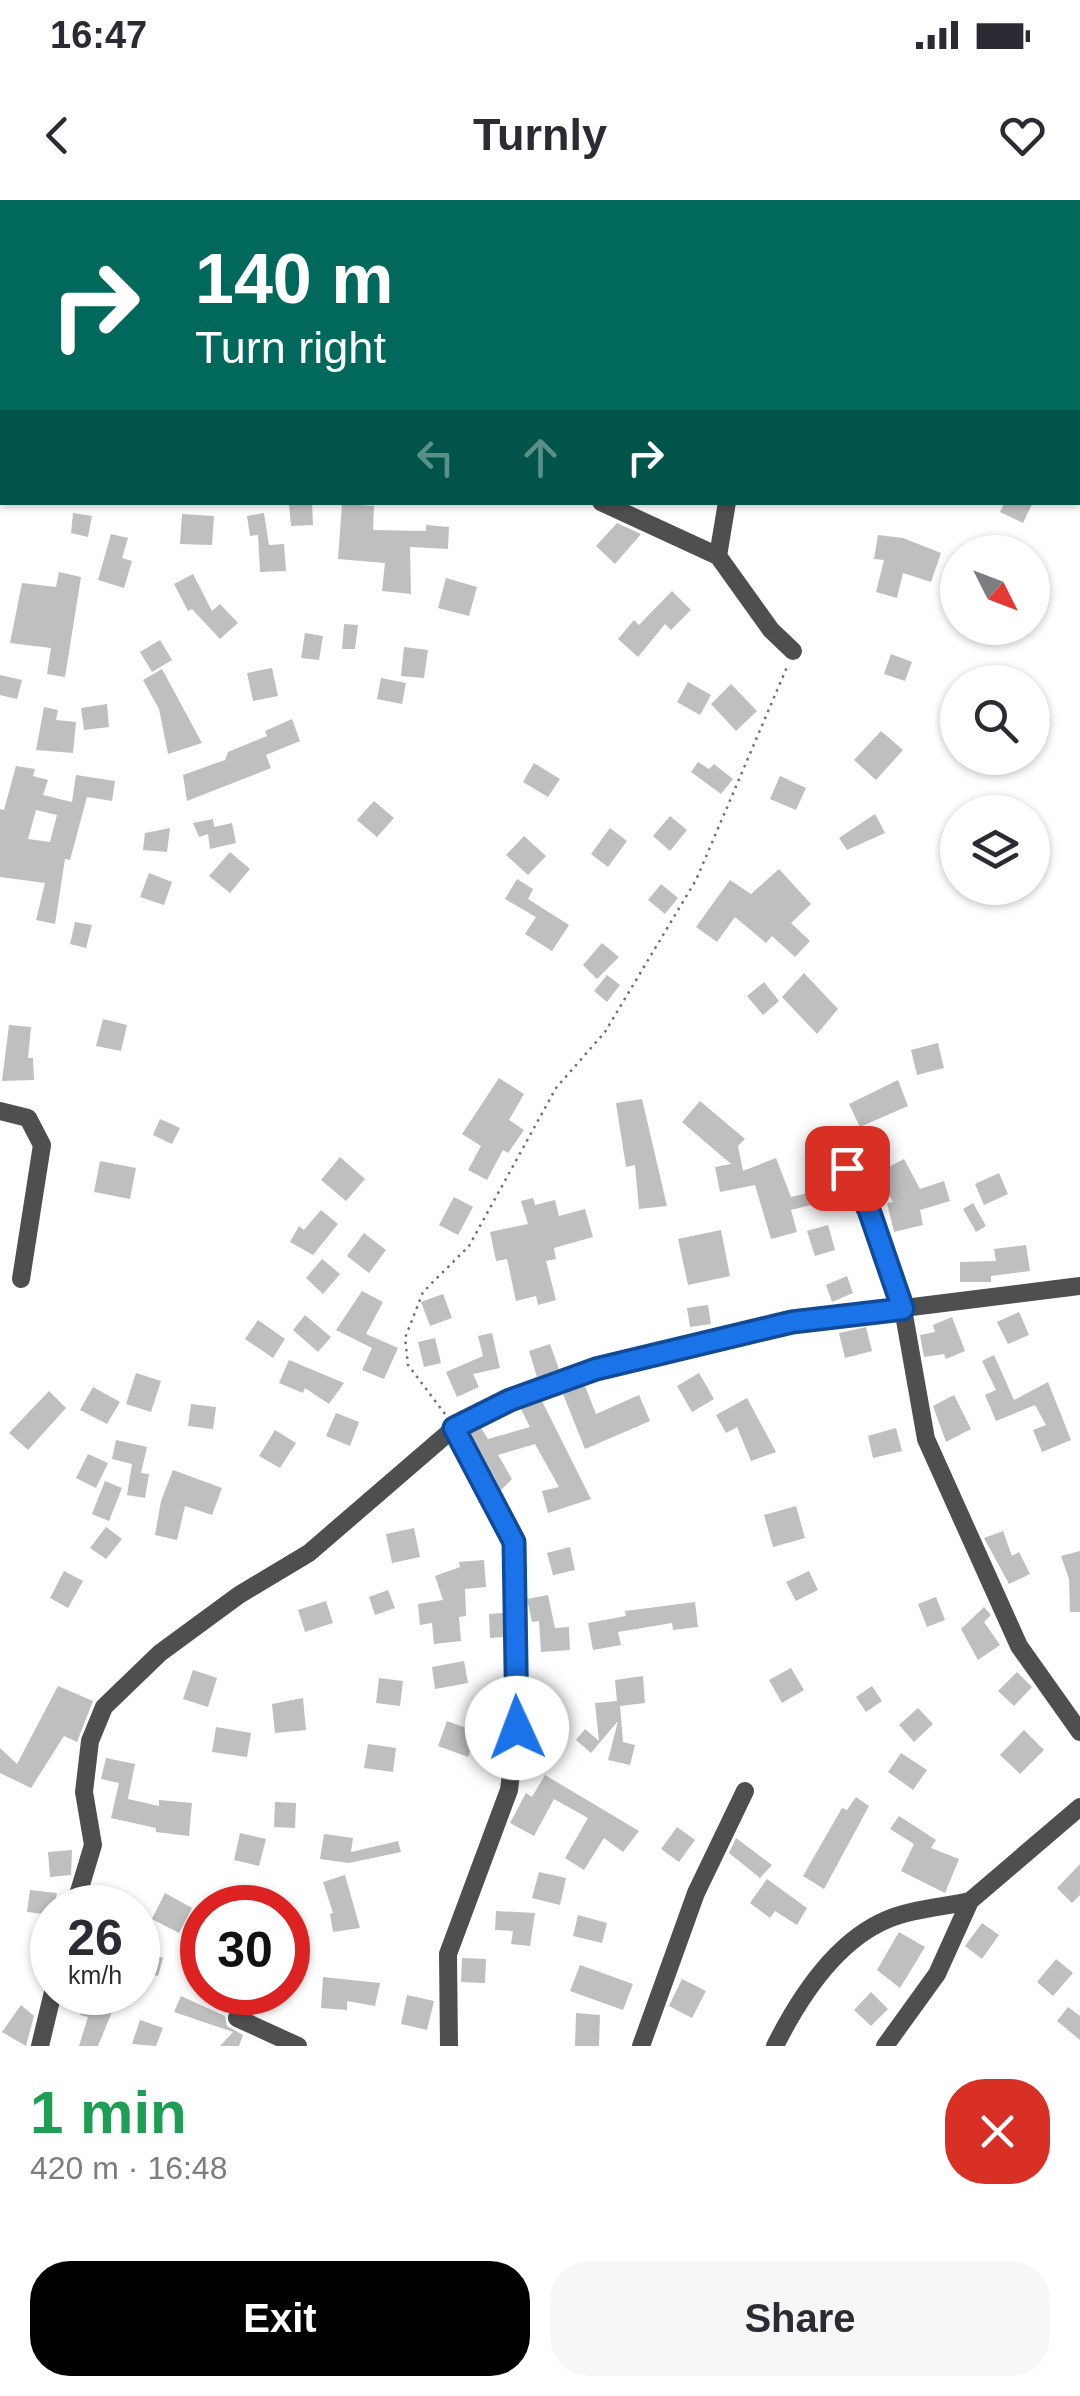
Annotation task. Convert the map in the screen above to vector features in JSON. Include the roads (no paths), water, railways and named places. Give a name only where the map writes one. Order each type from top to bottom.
[{"type":"street","points":[[608,505],[718,556],[771,630],[794,651]]},
{"type":"street","points":[[718,556],[727,505]]},
{"type":"street","points":[[0,1111],[28,1118],[42,1146],[21,1278]]},
{"type":"street","points":[[847,1168],[869,1210],[903,1309],[926,1439],[1019,1646],[1080,1732]]},
{"type":"street","points":[[80,1885],[92,1844],[84,1792],[90,1740],[104,1707],[160,1652],[238,1596],[309,1553],[454,1428],[510,1400],[596,1369],[792,1322],[1080,1286]]},
{"type":"street","points":[[449,2046],[448,1954],[509,1790],[517,1728],[514,1542],[454,1428]]},
{"type":"street","points":[[641,2046],[696,1893],[745,1791]]},
{"type":"street","points":[[885,2046],[937,1974],[970,1901],[1080,1807]]},
{"type":"street","points":[[775,2046],[816,1980],[843,1949],[886,1920],[970,1901]]},
{"type":"street","points":[[40,2046],[47,2015]]},
{"type":"street","points":[[237,2018],[298,2046]]}]
